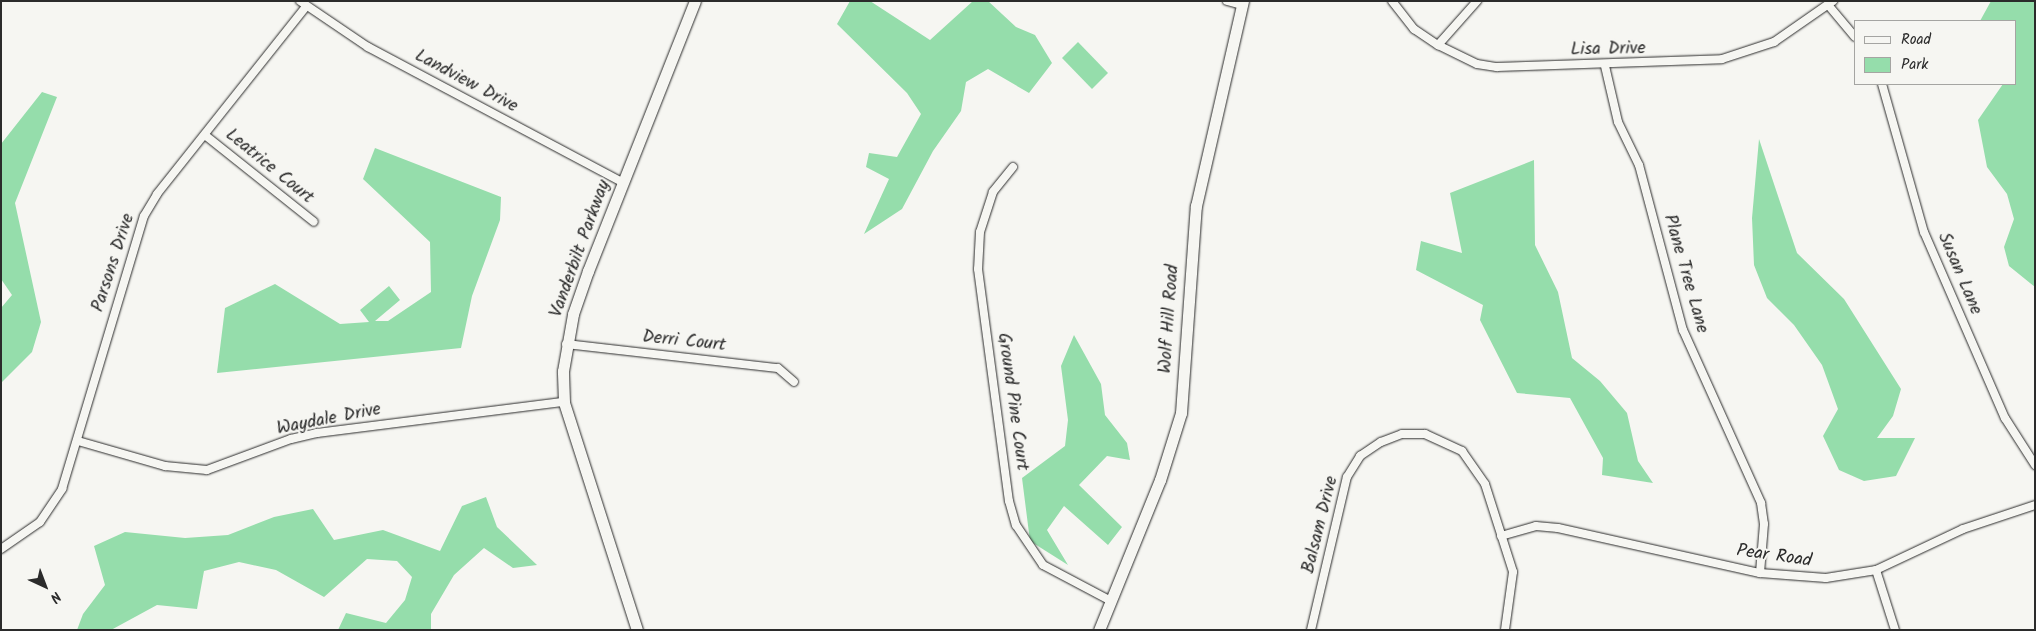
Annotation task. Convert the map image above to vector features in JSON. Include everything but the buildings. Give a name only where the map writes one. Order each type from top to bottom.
[{"type":"main road","name":"Vanderbilt Parkway","points":[[637,630],[564,402],[566,344],[588,271],[695,1]]},
{"type":"main road","name":"Wolf Hill Road","points":[[1099,630],[1160,480],[1181,413],[1196,206],[1243,3]]},
{"type":"street","name":"Landview Drive","points":[[300,1],[306,8],[368,48],[624,183]]},
{"type":"street","points":[[1227,1],[1243,3]]},
{"type":"street","name":"Lisa Drive","points":[[1392,1],[1414,29],[1438,45],[1477,64],[1605,66],[1691,62],[1745,53],[1774,42],[1831,3]]},
{"type":"street","points":[[1438,45],[1477,1]]},
{"type":"street","points":[[1831,3],[1854,36]]},
{"type":"street","name":"Parsons Drive","points":[[1,548],[23,536],[54,506],[78,441],[134,241],[157,194],[306,8]]},
{"type":"street","name":"Plane Tree Lane","points":[[1605,66],[1618,122],[1641,173],[1683,330],[1761,503],[1764,524],[1760,573]]},
{"type":"street","name":"Susan Lane","points":[[1882,85],[1924,232],[2004,418],[2035,465]]},
{"type":"street","name":"Leatrice Court","points":[[205,135],[314,222]]},
{"type":"street","name":"Ground Pine Court","points":[[1013,167],[993,192],[980,232],[978,269],[1009,501],[1016,525],[1043,565],[1111,601]]},
{"type":"street","name":"Derri Court","points":[[566,344],[778,368],[794,382]]},
{"type":"street","name":"Waydale Drive","points":[[78,441],[165,466],[207,470],[317,433],[564,402]]},
{"type":"street","name":"Balsam Drive","points":[[1311,630],[1347,477],[1360,456],[1381,442],[1402,434],[1425,434],[1462,450],[1485,484],[1512,572],[1505,630]]},
{"type":"street","name":"Pear Road","points":[[1501,536],[1536,526],[1558,528],[1760,573],[1804,579],[1876,570],[1963,529],[2035,505]]},
{"type":"street","points":[[1876,570],[1894,630]]},
{"type":"green space","points":[[850,1],[870,1],[930,40],[973,1],[988,1],[1016,27],[1035,35],[1052,63],[1029,93],[988,69],[966,82],[961,111],[933,151],[902,209],[864,234],[889,179],[866,167],[869,153],[897,157],[921,114],[907,93],[837,24]]},
{"type":"green space","points":[[1991,1],[2035,1],[2035,287],[2009,266],[2004,247],[2014,219],[2007,194],[1987,167],[1978,120],[2002,85],[2016,85],[2016,20],[1981,20]]},
{"type":"green space","points":[[1078,42],[1108,73],[1092,89],[1062,58]]},
{"type":"green space","points":[[42,92],[57,97],[15,203],[41,322],[32,352],[1,383],[1,308],[12,295],[1,279],[1,144]]},
{"type":"green space","points":[[1759,139],[1797,253],[1844,299],[1901,389],[1893,416],[1877,438],[1915,438],[1896,476],[1864,481],[1839,470],[1823,436],[1838,409],[1822,365],[1794,325],[1767,298],[1754,265],[1752,218]]},
{"type":"green space","points":[[375,148],[501,197],[500,220],[472,296],[461,348],[217,373],[225,308],[275,284],[340,324],[369,322],[360,310],[389,286],[400,300],[375,321],[388,321],[431,292],[430,242],[363,179]]},
{"type":"green space","points":[[1534,160],[1535,245],[1558,292],[1572,358],[1600,381],[1627,413],[1638,461],[1653,483],[1602,475],[1603,458],[1570,398],[1517,393],[1480,320],[1483,305],[1416,270],[1421,241],[1462,253],[1450,193]]},
{"type":"green space","points":[[1074,335],[1101,384],[1105,415],[1127,443],[1130,460],[1107,456],[1079,485],[1122,527],[1108,545],[1064,506],[1047,530],[1068,565],[1030,541],[1022,478],[1065,446],[1068,420],[1061,366]]},
{"type":"green space","points":[[486,497],[497,527],[537,565],[513,568],[484,548],[454,575],[431,614],[431,630],[338,630],[346,613],[386,623],[405,600],[412,577],[397,561],[367,559],[324,597],[276,570],[239,562],[204,571],[197,609],[157,605],[111,630],[77,630],[83,614],[105,585],[94,546],[125,532],[185,538],[228,535],[274,517],[313,509],[334,540],[383,530],[440,551],[462,506]]}]
